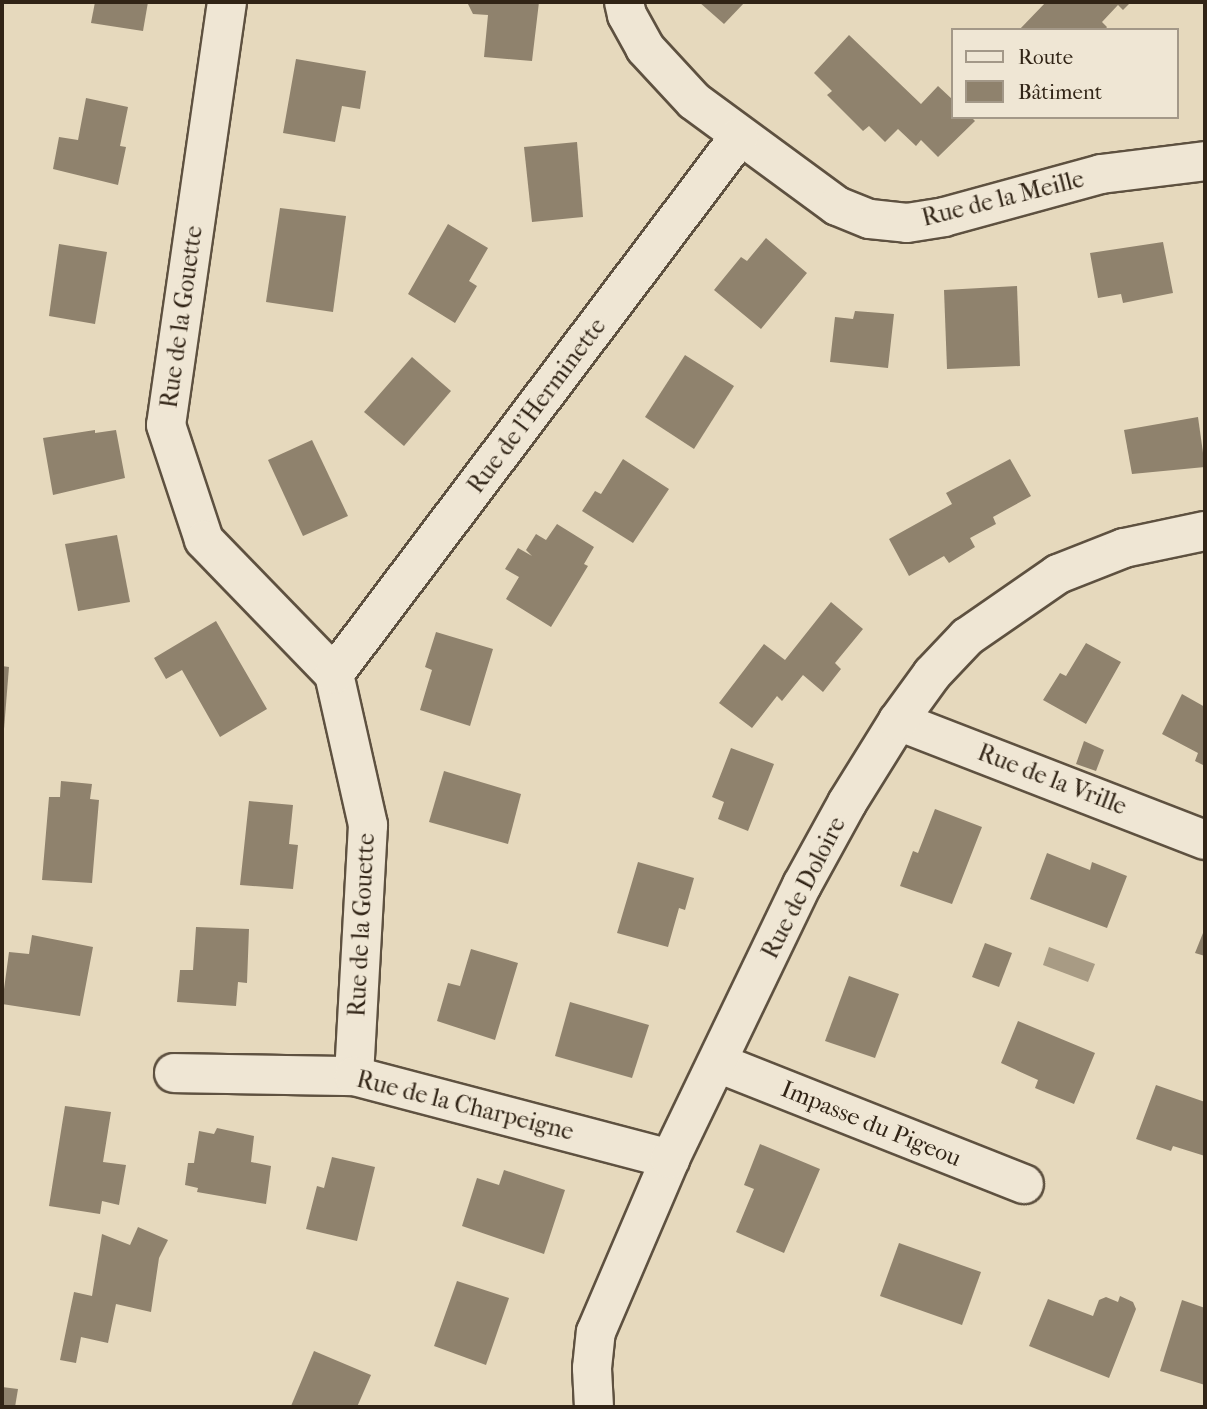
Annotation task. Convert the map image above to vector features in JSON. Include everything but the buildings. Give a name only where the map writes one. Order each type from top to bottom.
[{"type":"street","name":"Rue de la Gouette","points":[[227,2],[166,425],[204,540],[334,674],[368,825],[354,1076]]},
{"type":"street","name":"Rue de la Meille","points":[[624,2],[627,15],[652,57],[694,101],[739,137],[837,206],[870,219],[907,223],[944,217],[1101,174],[1205,161]]},
{"type":"street","name":"Rue de l'Herminette","points":[[334,674],[739,137]]},
{"type":"street","name":"Rue de Doloire","points":[[594,1407],[592,1368],[596,1332],[670,1159],[802,885],[847,803],[898,721],[932,674],[967,637],[1058,574],[1124,548],[1205,531]]},
{"type":"street","name":"Rue de la Vrille","points":[[898,721],[1205,840]]},
{"type":"street","name":"Impasse du Pigeou","points":[[718,1063],[1024,1184]]},
{"type":"street","name":"Rue de la Charpeigne","points":[[174,1073],[354,1076],[670,1159]]},
{"type":"shaded area","points":[[1049,947],[1095,964],[1088,982],[1043,965]]}]
